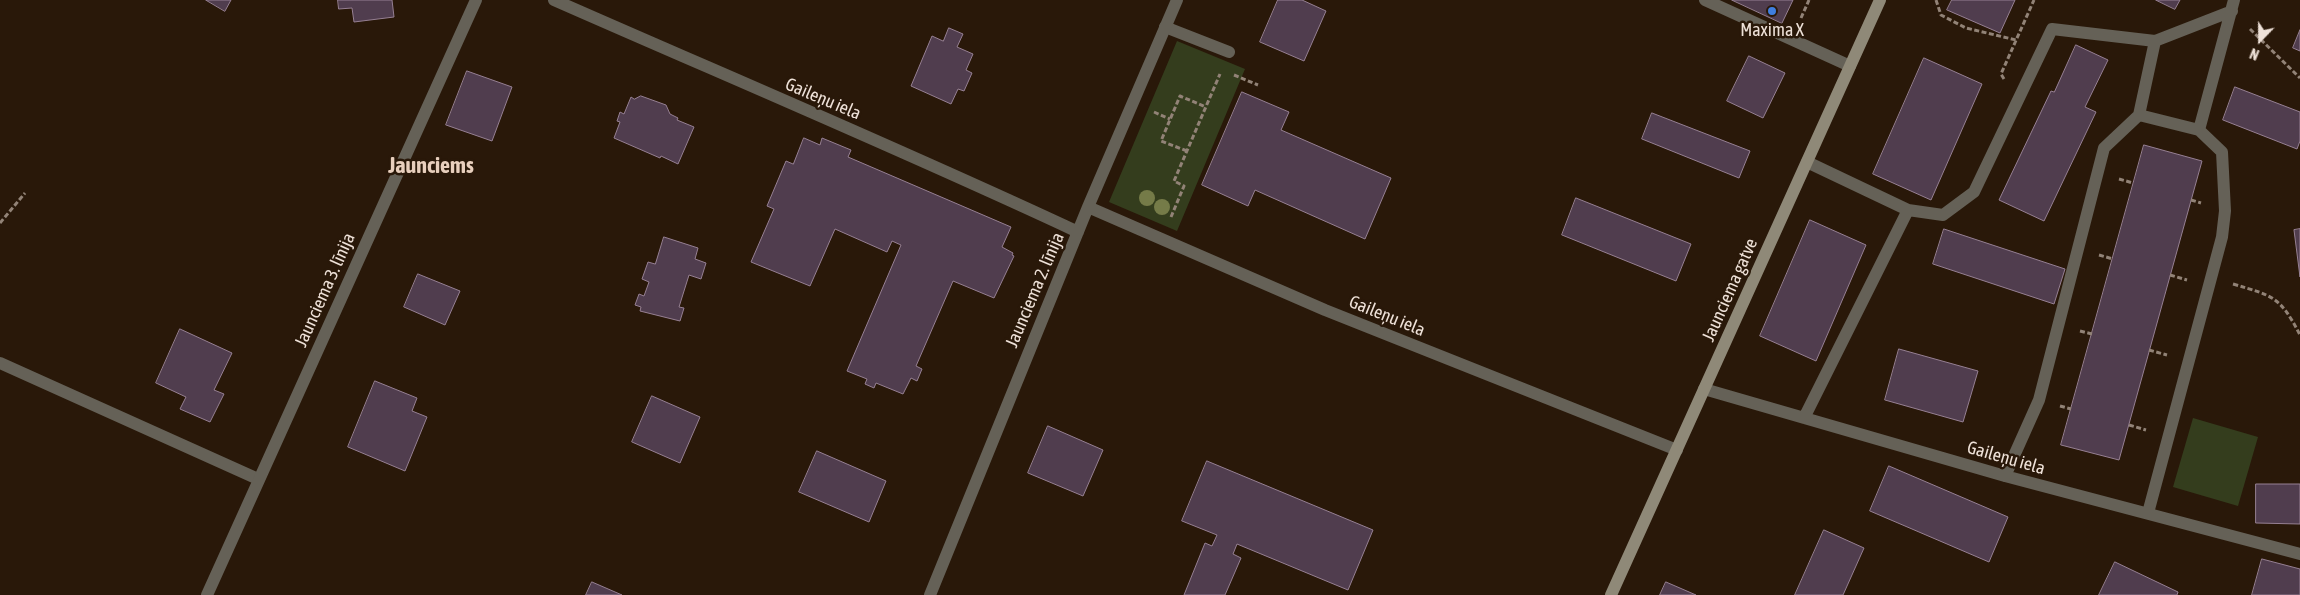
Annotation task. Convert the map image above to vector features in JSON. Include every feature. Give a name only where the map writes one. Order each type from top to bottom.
[{"type":"main road","name":"Jaunciema gatve","points":[[1611,595],[1880,0]]},
{"type":"street","name":"Jaunciema 3. līnija","points":[[207,595],[476,0]]},
{"type":"street","name":"Gaileņu iela","points":[[554,0],[886,144],[1078,232]]},
{"type":"street","name":"Jaunciema 2. līnija","points":[[930,595],[982,462],[1088,207],[1177,0]]},
{"type":"street","points":[[1705,0],[1850,66]]},
{"type":"street","points":[[1807,162],[1908,210],[1943,215],[1974,192],[2052,29],[2155,40],[2233,6]]},
{"type":"street","points":[[2199,130],[2233,6]]},
{"type":"street","points":[[1165,27],[1229,52]]},
{"type":"street","points":[[2005,476],[2039,400],[2104,148],[2139,115],[2155,40]]},
{"type":"street","points":[[2139,115],[2199,130],[2222,152],[2225,211],[2222,237],[2212,277],[2148,514]]},
{"type":"street","name":"Gaileņu iela","points":[[1088,207],[1325,310],[1677,450]]},
{"type":"street","points":[[1804,418],[1908,210]]},
{"type":"street","points":[[0,363],[258,479]]},
{"type":"street","name":"Gaileņu iela","points":[[1704,389],[2005,476],[2300,554]]},
{"type":"path","points":[[1936,0],[1941,15],[1966,28],[2016,40]]},
{"type":"path","points":[[2233,6],[2300,78]]},
{"type":"path","points":[[1169,224],[1184,186],[1174,181],[1229,52]]},
{"type":"path","points":[[1221,70],[1258,85]]},
{"type":"path","points":[[1187,152],[1161,141],[1176,104],[1180,96],[1206,107]]},
{"type":"path","points":[[0,222],[24,193]]},
{"type":"path","points":[[2191,200],[2202,203]]},
{"type":"path","points":[[2170,274],[2184,279]]},
{"type":"path","points":[[2212,277],[2270,295],[2289,313],[2300,335]]},
{"type":"path","points":[[2149,350],[2162,354]]},
{"type":"path","points":[[2129,425],[2141,429]]},
{"type":"green space","points":[[1177,41],[1245,69],[1177,231],[1109,202]]},
{"type":"green space","points":[[2193,418],[2258,437],[2238,506],[2173,487]]},
{"type":"building","points":[[206,0],[231,0],[225,11]]},
{"type":"building","points":[[338,0],[392,0],[394,17],[354,22],[352,8],[339,9]]},
{"type":"building","points":[[1278,0],[1302,0],[1326,11],[1304,61],[1260,42]]},
{"type":"building","name":"Maxima X","points":[[1732,0],[1793,0],[1782,23]]},
{"type":"building","points":[[1952,0],[2015,0],[2000,33],[1947,10]]},
{"type":"building","points":[[2156,0],[2180,0],[2175,9]]},
{"type":"building","points":[[949,28],[963,34],[957,47],[973,54],[966,70],[972,73],[964,91],[958,89],[951,104],[911,86],[932,36],[943,41]]},
{"type":"building","points":[[2300,30],[2300,51],[2293,48]]},
{"type":"building","points":[[2076,45],[2108,60],[2085,107],[2096,112],[2044,221],[1999,200],[2051,91],[2054,92]]},
{"type":"building","points":[[1749,56],[1785,73],[1763,118],[1727,101]]},
{"type":"building","points":[[1924,58],[1982,84],[1931,200],[1873,174]]},
{"type":"building","points":[[467,71],[512,87],[492,141],[446,125]]},
{"type":"building","points":[[2235,87],[2300,112],[2300,141],[2297,149],[2223,120]]},
{"type":"building","points":[[1242,92],[1289,112],[1281,130],[1391,178],[1365,239],[1255,190],[1248,206],[1202,185]]},
{"type":"building","points":[[641,96],[666,105],[670,114],[678,118],[677,120],[694,127],[678,164],[614,138],[620,122],[617,121],[620,112],[624,114],[631,97],[634,99]]},
{"type":"building","points":[[1652,113],[1750,151],[1739,178],[1642,139]]},
{"type":"building","points":[[804,138],[820,145],[822,138],[851,150],[848,157],[1011,227],[1002,247],[1013,253],[1012,255],[1014,256],[994,298],[953,281],[916,366],[922,369],[917,381],[911,378],[903,394],[876,383],[874,388],[865,384],[867,379],[847,371],[901,245],[892,241],[887,252],[835,229],[810,286],[751,262],[774,209],[767,206],[786,161],[793,164]]},
{"type":"building","points":[[2144,145],[2202,161],[2119,460],[2061,445]]},
{"type":"building","points":[[1576,198],[1691,244],[1676,281],[1562,235]]},
{"type":"building","points":[[1810,220],[1866,245],[1816,361],[1760,336]]},
{"type":"building","points":[[1944,229],[2065,269],[2054,304],[1933,264]]},
{"type":"building","points":[[2300,229],[2300,277],[2294,230]]},
{"type":"building","points":[[664,237],[698,248],[695,259],[706,263],[701,279],[689,275],[679,307],[684,308],[680,321],[640,311],[641,307],[635,305],[639,294],[644,296],[649,282],[642,279],[648,262],[655,264]]},
{"type":"building","points":[[418,274],[460,291],[445,325],[404,307]]},
{"type":"building","points":[[180,329],[232,353],[214,390],[224,394],[210,422],[180,409],[186,397],[156,383]]},
{"type":"building","points":[[1899,349],[1978,371],[1963,422],[1885,400]]},
{"type":"building","points":[[375,381],[417,398],[412,411],[427,417],[405,471],[348,447]]},
{"type":"building","points":[[652,396],[700,417],[680,463],[632,442]]},
{"type":"building","points":[[1048,426],[1103,450],[1083,496],[1028,473]]},
{"type":"building","points":[[817,451],[886,481],[869,522],[799,492]]},
{"type":"building","points":[[1207,461],[1373,530],[1348,590],[1237,544],[1233,554],[1241,558],[1225,595],[1184,595],[1205,543],[1212,546],[1217,535],[1182,521]]},
{"type":"building","points":[[1889,466],[2008,517],[1989,562],[1870,511]]},
{"type":"building","points":[[2256,484],[2300,484],[2300,524],[2256,523]]},
{"type":"building","points":[[1824,530],[1864,548],[1843,595],[1795,595]]},
{"type":"building","points":[[2262,559],[2300,569],[2300,595],[2252,595]]},
{"type":"building","points":[[2115,562],[2178,592],[2177,595],[2099,595]]},
{"type":"building","points":[[592,582],[622,595],[586,595]]},
{"type":"building","points":[[1666,582],[1696,595],[1660,595]]},
{"type":"place","name":"Maxima X","points":[[1772,11]]},
{"type":"district","name":"Jaunciems","points":[[431,166]]}]
